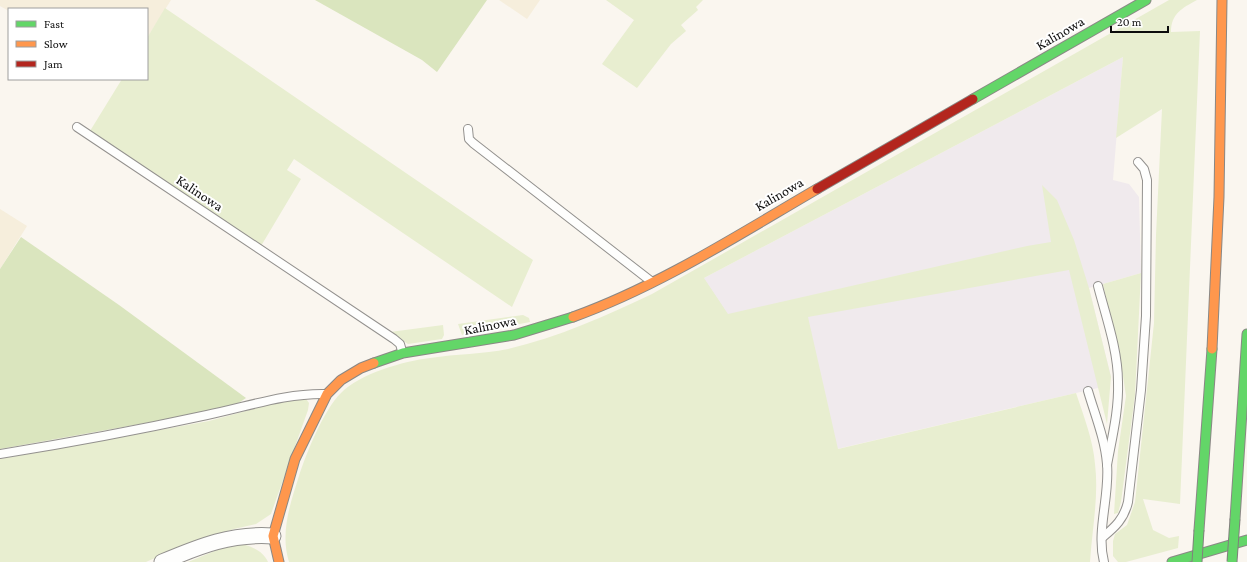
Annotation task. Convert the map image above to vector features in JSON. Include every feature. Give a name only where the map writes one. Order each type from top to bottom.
[{"type":"main road","name":"Kalinowa","points":[[273,536],[295,459],[327,394],[341,380],[361,368],[403,354],[528,332],[591,311],[624,297],[653,282],[1146,0]]},
{"type":"main road","points":[[1196,562],[1209,401],[1219,197],[1222,0]]},
{"type":"main road","points":[[1232,562],[1247,334]]},
{"type":"main road","points":[[273,536],[280,562]]},
{"type":"main road","points":[[1172,562],[1247,540]]},
{"type":"street","points":[[162,562],[219,541],[246,535],[273,536]]},
{"type":"lane","name":"Kalinowa","points":[[76,127],[394,339],[400,344],[403,354]]},
{"type":"lane","points":[[468,129],[469,139],[473,143],[653,282]]},
{"type":"lane","points":[[1102,537],[1116,526],[1125,514],[1128,502],[1141,390],[1147,288],[1148,180],[1144,169],[1138,162]]},
{"type":"lane","points":[[1098,286],[1115,354],[1118,381],[1118,400],[1107,465],[1102,537],[1104,562]]},
{"type":"lane","points":[[1088,390],[1101,431],[1107,465]]},
{"type":"lane","points":[[0,454],[207,415],[286,396],[303,393],[327,394]]},
{"type":"shaded area","points":[[0,0],[171,0],[148,36],[148,8],[8,8],[8,10],[0,6]]},
{"type":"shaded area","points":[[499,0],[540,0],[527,19]]},
{"type":"shaded area","points":[[1123,57],[1113,180],[1129,184],[1139,197],[1141,273],[1089,288],[1111,377],[1098,388],[837,449],[778,460],[704,278]]},
{"type":"shaded area","points":[[0,209],[27,226],[0,269]]},
{"type":"green space","points":[[315,0],[487,0],[437,72],[422,60]]},
{"type":"green space","points":[[606,0],[703,0],[696,7],[698,10],[681,25],[686,31],[671,44],[637,88],[602,64],[634,20]]},
{"type":"green space","points":[[1169,0],[1197,0],[1178,12],[1173,21],[1171,32],[1200,31],[1180,504],[1143,499],[1153,530],[1169,538],[1179,536],[1178,548],[1126,562],[1118,562],[1113,556],[1113,541],[1115,534],[1127,525],[1135,502],[1154,323],[1156,235],[1162,109],[1116,138],[1123,57],[704,278],[728,314],[1027,246],[1051,242],[1042,185],[1057,200],[1074,240],[1089,288],[1111,377],[1107,424],[1069,270],[808,317],[838,449],[1076,393],[1090,437],[1094,455],[1096,476],[1096,501],[1090,562],[289,562],[286,551],[287,519],[292,497],[302,467],[322,420],[335,400],[349,386],[370,374],[395,365],[440,357],[499,351],[527,344],[582,325],[652,294]]},
{"type":"green space","points":[[165,8],[533,260],[512,307],[294,159],[287,170],[301,179],[261,246],[90,131],[121,80],[148,80],[148,36]]},
{"type":"green space","points":[[21,237],[119,305],[246,398],[237,404],[179,417],[0,449],[0,269]]},
{"type":"green space","points":[[1141,273],[1135,395],[1121,502],[1118,513],[1114,514],[1118,451],[1126,396],[1103,284]]},
{"type":"green space","points":[[523,315],[529,318],[530,322],[462,335],[458,324]]},
{"type":"green space","points":[[443,325],[444,335],[442,339],[408,344],[390,332]]},
{"type":"green space","points":[[297,397],[306,399],[309,403],[308,410],[271,514],[256,524],[234,529],[184,545],[146,562],[0,562],[0,459],[209,421]]},
{"type":"green space","points":[[242,544],[257,550],[266,558],[268,562],[188,562],[222,548]]},
{"type":"traffic: fast","points":[[973,99],[1146,0]]},
{"type":"traffic: fast","points":[[374,363],[403,353],[514,335],[573,317]]},
{"type":"traffic: fast","points":[[1235,519],[1247,334]]},
{"type":"traffic: fast","points":[[1199,530],[1212,349]]},
{"type":"traffic: fast","points":[[1232,562],[1235,519]]},
{"type":"traffic: fast","points":[[1197,562],[1199,530]]},
{"type":"traffic: fast","points":[[1172,562],[1247,540]]},
{"type":"traffic: slow","points":[[1212,349],[1219,197],[1222,0]]},
{"type":"traffic: slow","points":[[573,317],[636,290],[698,259],[817,189]]},
{"type":"traffic: slow","points":[[279,562],[273,536],[295,459],[327,394],[341,380],[361,368],[374,363]]},
{"type":"traffic: jam","points":[[817,189],[973,99]]}]
